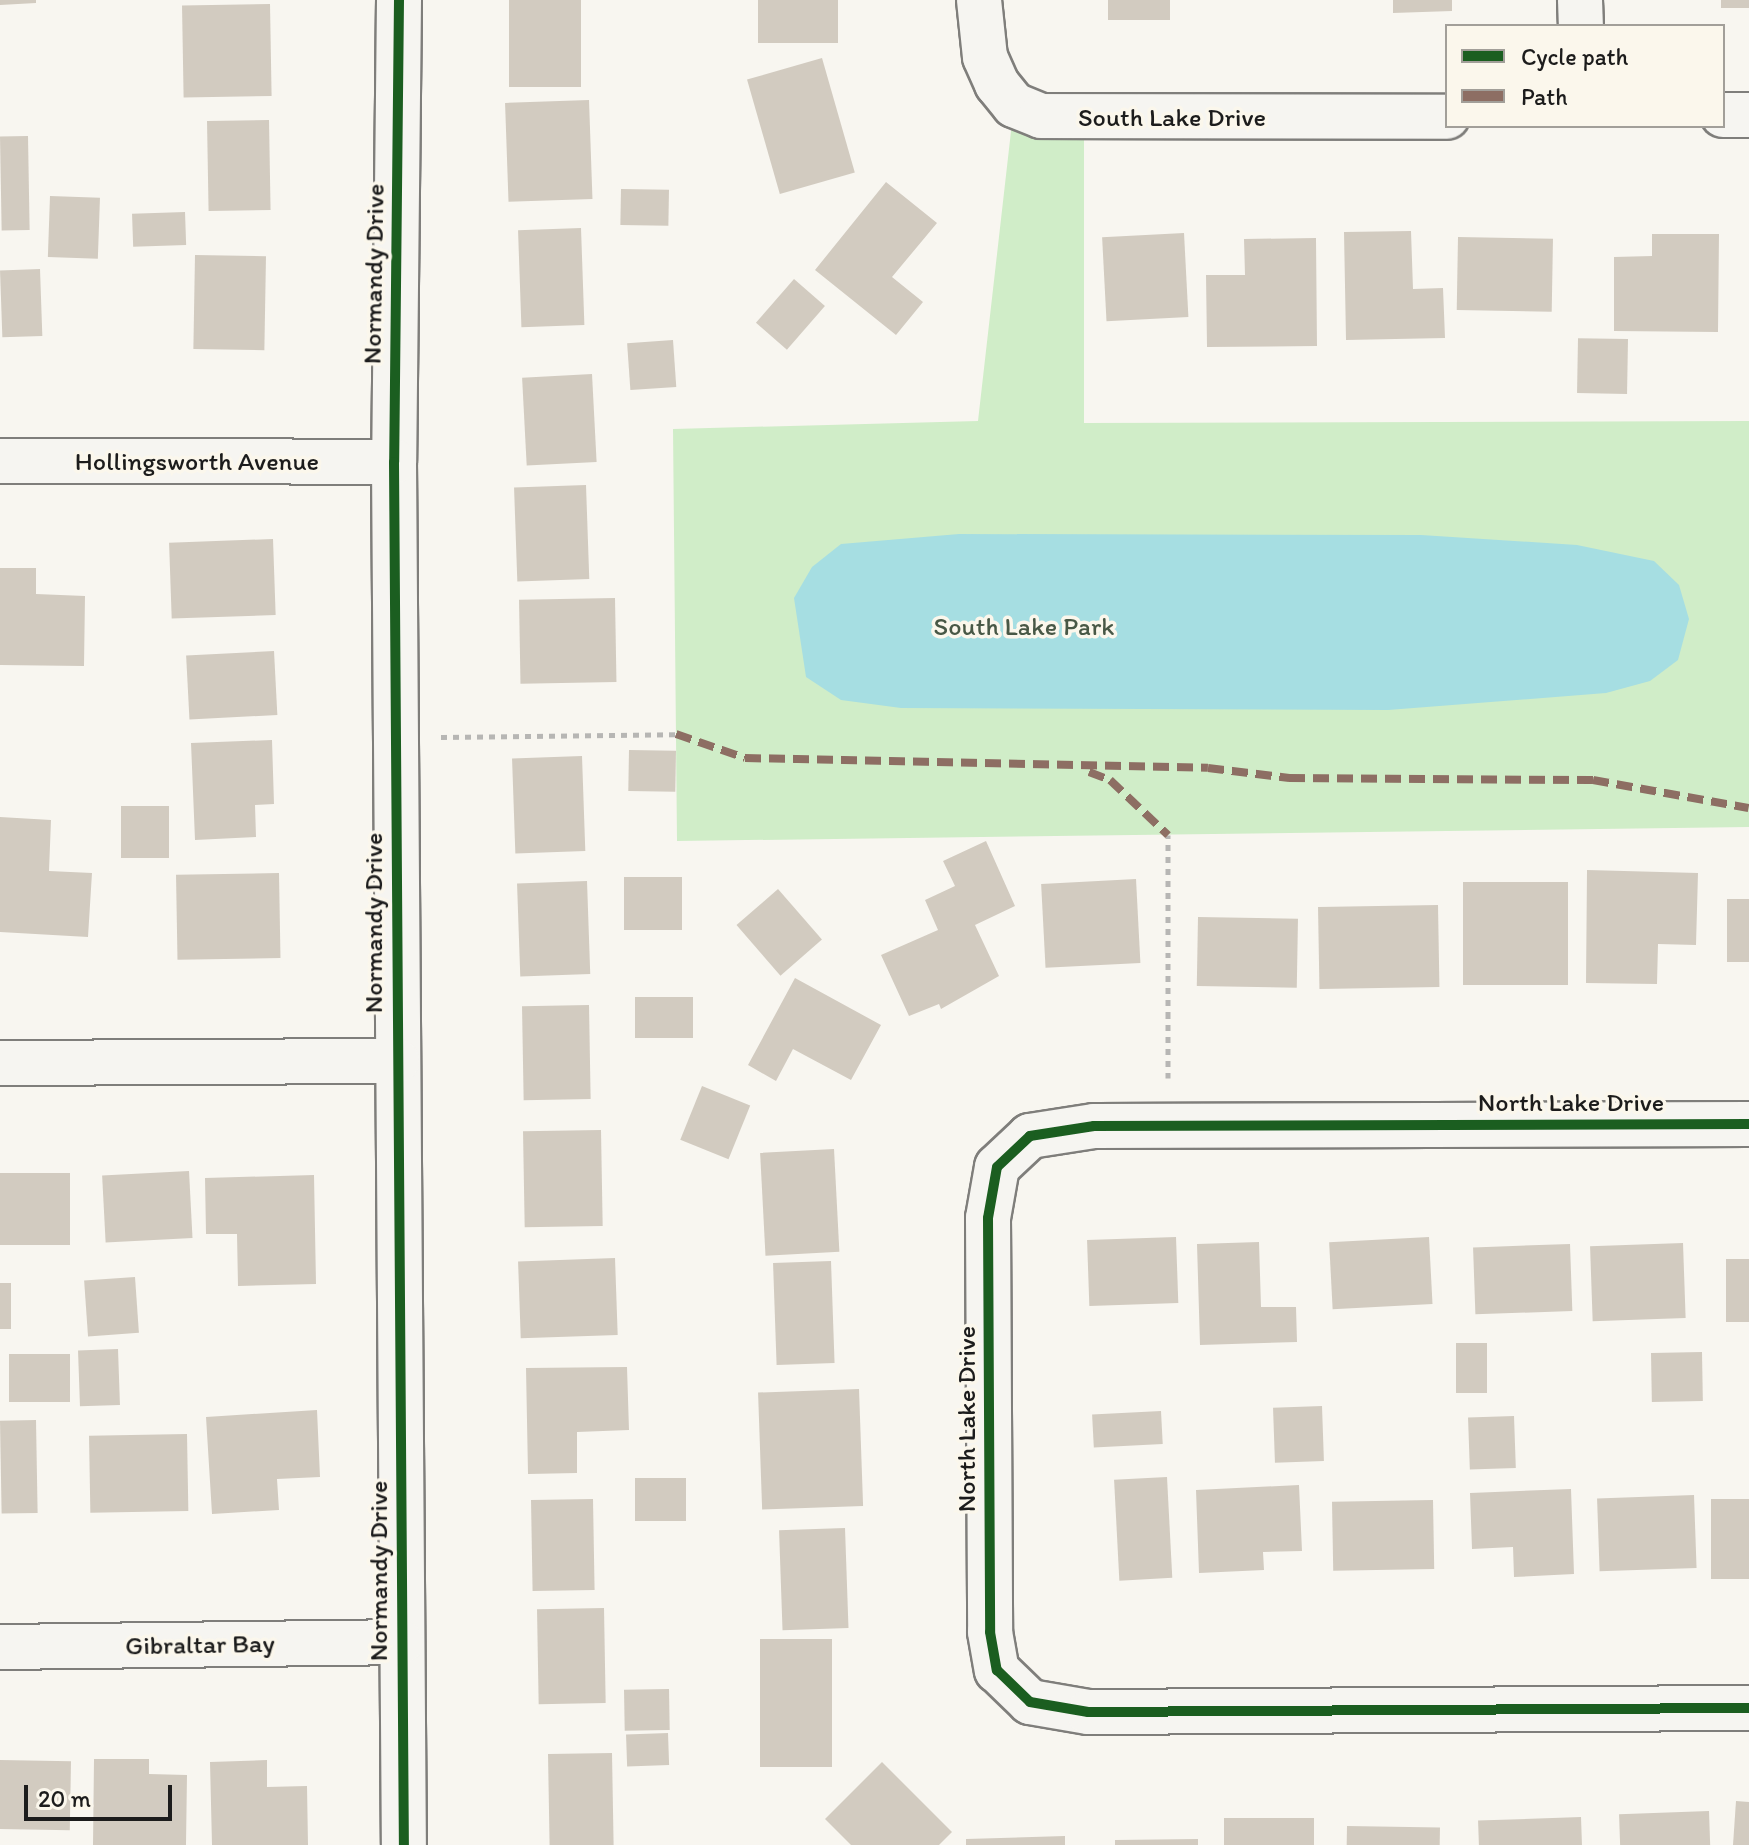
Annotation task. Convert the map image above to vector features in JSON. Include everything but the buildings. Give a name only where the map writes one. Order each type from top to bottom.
[{"type":"street","name":"Normandy Drive","points":[[399,0],[394,462],[404,1845]]},
{"type":"street","name":"South Lake Drive","points":[[979,0],[985,57],[997,84],[1014,105],[1041,116],[1445,117]]},
{"type":"street","points":[[1580,0],[1581,24]]},
{"type":"street","points":[[1725,115],[1749,115]]},
{"type":"street","name":"Hollingsworth Avenue","points":[[0,461],[394,462]]},
{"type":"street","points":[[0,1063],[397,1061]]},
{"type":"street","name":"North Lake Drive","points":[[1749,1124],[1168,1125],[1030,1136],[997,1167],[988,1218],[990,1632],[997,1670],[1030,1702],[1088,1712],[1749,1708]]},
{"type":"street","name":"Gibraltar Bay","points":[[0,1647],[401,1642]]},
{"type":"path","points":[[395,738],[676,734]]},
{"type":"path","points":[[1168,835],[1168,1125]]},
{"type":"green space","name":"South Lake Park","points":[[1014,105],[1084,120],[1084,423],[1749,421],[1749,827],[677,841],[673,429],[978,421]]},
{"type":"water","points":[[959,534],[1421,535],[1577,545],[1654,561],[1679,585],[1689,619],[1678,660],[1650,681],[1606,693],[1388,710],[901,708],[841,700],[806,677],[794,598],[812,567],[841,544]]},
{"type":"marked path","points":[[676,734],[745,758],[1208,768],[1289,778],[1593,780],[1749,808]]},
{"type":"marked path","points":[[1089,772],[1110,780],[1168,835]]},
{"type":"cycle path","points":[[399,0],[394,462],[404,1845]]},
{"type":"cycle path","points":[[1749,1124],[1094,1126],[1030,1136],[997,1167],[988,1218],[990,1632],[997,1670],[1030,1702],[1088,1712],[1749,1708]]}]
